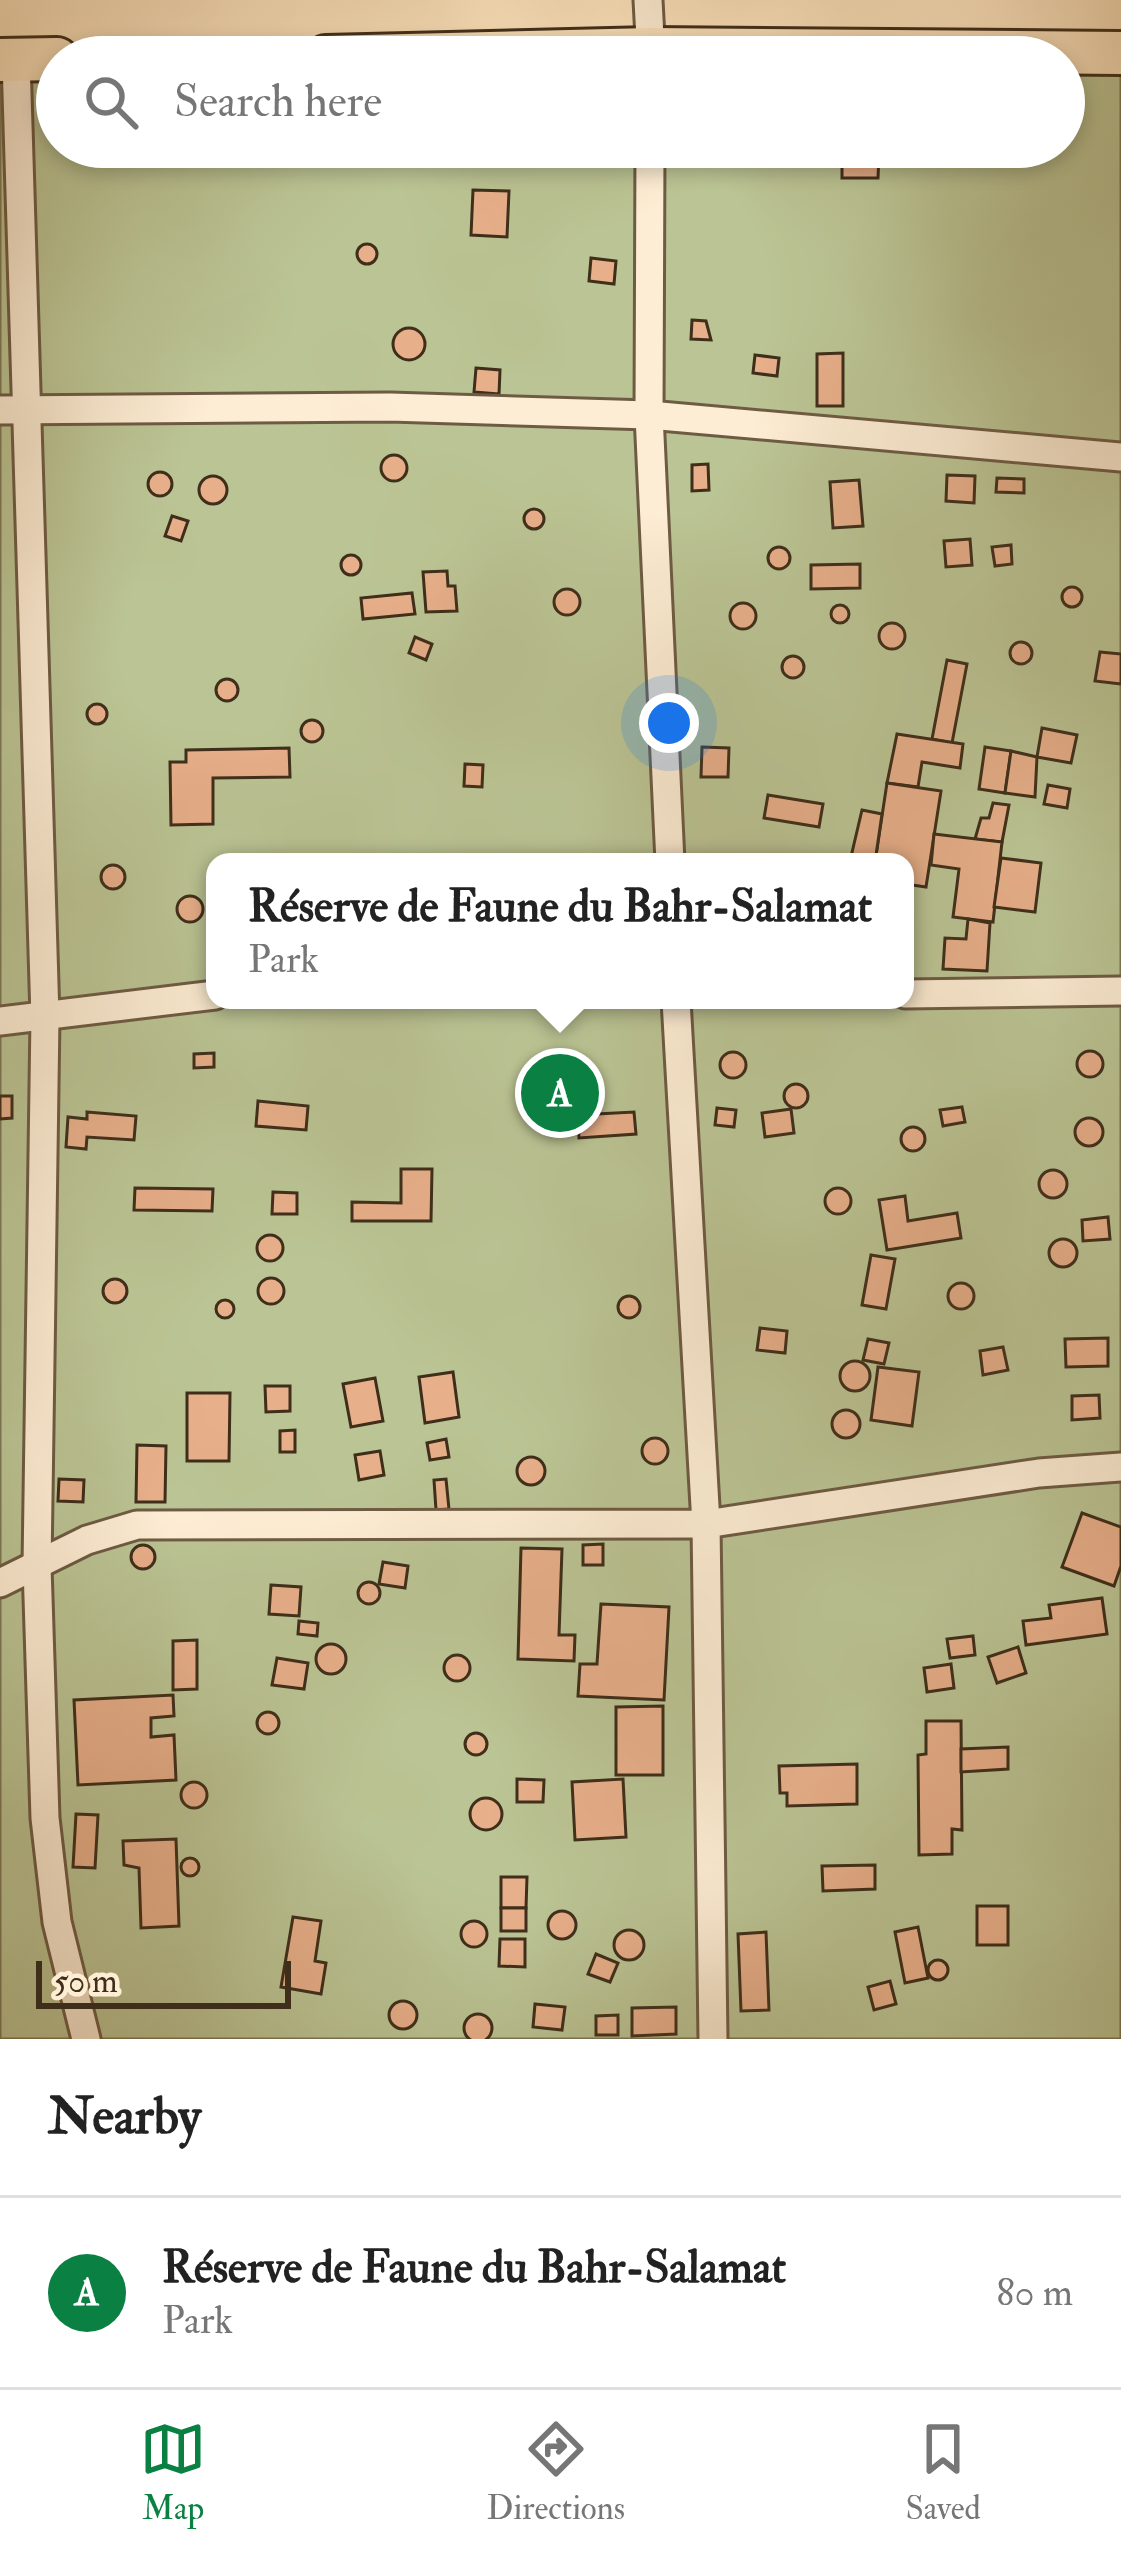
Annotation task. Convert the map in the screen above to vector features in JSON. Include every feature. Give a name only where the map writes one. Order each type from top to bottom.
[{"type":"main road","points":[[1085,53],[1121,53]]},
{"type":"street","points":[[648,0],[650,36]]},
{"type":"street","points":[[24,60],[12,411],[45,1017],[38,1566],[45,1819],[57,1922],[86,2039]]},
{"type":"street","points":[[650,168],[649,415],[670,853]]},
{"type":"street","points":[[12,411],[390,407],[649,415],[1121,457]]},
{"type":"street","points":[[914,994],[1121,991]]},
{"type":"street","points":[[0,1021],[206,996]]},
{"type":"street","points":[[677,1009],[706,1524],[713,2039]]},
{"type":"street","points":[[0,1583],[87,1540],[137,1525],[706,1524],[1039,1473],[1121,1468]]},
{"type":"green space","points":[[1121,54],[1121,2039],[0,2039],[0,60],[36,59],[36,168],[1085,168],[1085,56]]},
{"type":"building","points":[[842,168],[878,168],[878,178],[842,178]]},
{"type":"building","points":[[473,190],[509,191],[507,237],[471,235]]},
{"type":"building","points":[[367,244],[377,254],[367,264],[357,254]]},
{"type":"building","points":[[591,258],[616,261],[614,284],[589,281]]},
{"type":"building","points":[[692,320],[706,321],[711,340],[691,339]]},
{"type":"building","points":[[409,328],[421,332],[425,344],[421,356],[409,360],[397,356],[393,344],[397,332]]},
{"type":"building","points":[[843,353],[843,406],[817,406],[817,354]]},
{"type":"building","points":[[755,355],[779,358],[777,376],[753,373]]},
{"type":"building","points":[[476,368],[500,370],[499,394],[474,392]]},
{"type":"building","points":[[394,455],[407,468],[394,481],[381,468]]},
{"type":"building","points":[[708,464],[709,490],[692,491],[692,465]]},
{"type":"building","points":[[160,472],[172,484],[160,496],[148,484]]},
{"type":"building","points":[[947,475],[975,476],[974,503],[946,501]]},
{"type":"building","points":[[213,476],[223,480],[227,490],[223,500],[213,504],[203,500],[199,490],[203,480]]},
{"type":"building","points":[[997,478],[1024,479],[1024,493],[996,492]]},
{"type":"building","points":[[859,480],[863,526],[833,528],[830,482]]},
{"type":"building","points":[[534,509],[544,519],[534,529],[524,519]]},
{"type":"building","points":[[172,516],[188,521],[181,541],[165,536]]},
{"type":"building","points":[[970,539],[972,565],[946,567],[944,541]]},
{"type":"building","points":[[1011,545],[1012,564],[995,566],[992,547]]},
{"type":"building","points":[[779,547],[790,558],[779,569],[768,558]]},
{"type":"building","points":[[351,555],[361,565],[351,575],[341,565]]},
{"type":"building","points":[[860,564],[860,588],[811,589],[811,565]]},
{"type":"building","points":[[447,571],[448,586],[455,586],[457,611],[426,612],[423,572]]},
{"type":"building","points":[[1072,587],[1082,597],[1072,607],[1062,597]]},
{"type":"building","points":[[567,589],[580,602],[567,615],[554,602]]},
{"type":"building","points":[[412,593],[415,614],[363,619],[361,598]]},
{"type":"building","points":[[743,603],[756,616],[743,629],[730,616]]},
{"type":"building","points":[[840,605],[849,614],[840,623],[831,614]]},
{"type":"building","points":[[892,623],[905,636],[892,649],[879,636]]},
{"type":"building","points":[[415,637],[432,644],[426,660],[409,653]]},
{"type":"building","points":[[1021,642],[1032,653],[1021,664],[1010,653]]},
{"type":"building","points":[[1100,652],[1121,654],[1121,684],[1095,681]]},
{"type":"building","points":[[793,656],[804,667],[793,678],[782,667]]},
{"type":"building","points":[[947,660],[967,664],[952,743],[932,739]]},
{"type":"building","points":[[227,679],[238,690],[227,701],[216,690]]},
{"type":"building","points":[[97,704],[107,714],[97,724],[87,714]]},
{"type":"building","points":[[312,720],[323,731],[312,742],[301,731]]},
{"type":"building","points":[[1042,728],[1077,735],[1071,763],[1037,757]]},
{"type":"building","points":[[897,734],[963,744],[960,768],[922,762],[918,787],[887,783]]},
{"type":"building","points":[[702,747],[729,748],[728,777],[701,777]]},
{"type":"building","points":[[985,747],[1011,751],[1005,793],[979,789]]},
{"type":"building","points":[[289,748],[290,777],[213,778],[213,824],[171,825],[170,762],[186,762],[186,750]]},
{"type":"building","points":[[1011,751],[1037,757],[1035,797],[1005,793]]},
{"type":"building","points":[[465,764],[483,765],[482,787],[464,786]]},
{"type":"building","points":[[887,783],[941,791],[926,887],[914,885],[914,853],[876,853]]},
{"type":"building","points":[[1048,785],[1070,789],[1067,808],[1044,804]]},
{"type":"building","points":[[768,795],[823,804],[819,827],[764,818]]},
{"type":"building","points":[[993,803],[1009,805],[1002,842],[975,839],[981,818],[989,818]]},
{"type":"building","points":[[862,810],[882,814],[876,853],[852,853]]},
{"type":"building","points":[[934,834],[1002,842],[993,922],[953,917],[959,869],[931,865]]},
{"type":"building","points":[[1001,858],[1041,863],[1035,912],[994,907]]},
{"type":"building","points":[[113,865],[122,868],[122,886],[113,889],[104,886],[101,877],[104,868]]},
{"type":"building","points":[[190,896],[203,909],[190,922],[177,909]]},
{"type":"building","points":[[968,919],[990,923],[987,971],[943,969],[945,938],[966,939]]},
{"type":"building","points":[[1090,1051],[1103,1064],[1090,1077],[1077,1064]]},
{"type":"building","points":[[733,1052],[746,1065],[733,1078],[720,1065]]},
{"type":"building","points":[[214,1053],[214,1067],[194,1068],[194,1054]]},
{"type":"building","points":[[796,1084],[808,1096],[796,1108],[784,1096]]},
{"type":"building","points":[[0,1096],[12,1096],[12,1118],[0,1119]]},
{"type":"building","points":[[258,1101],[308,1106],[306,1130],[256,1126]]},
{"type":"building","points":[[962,1107],[965,1122],[943,1126],[940,1110]]},
{"type":"building","points":[[717,1108],[736,1110],[734,1127],[715,1125]]},
{"type":"building","points":[[791,1109],[794,1133],[765,1137],[762,1113]]},
{"type":"building","points":[[87,1112],[136,1116],[134,1140],[87,1137],[86,1149],[66,1147],[68,1117],[87,1119]]},
{"type":"building","points":[[634,1112],[636,1134],[579,1138],[578,1115]]},
{"type":"building","points":[[1089,1118],[1099,1122],[1103,1132],[1099,1142],[1089,1146],[1079,1142],[1075,1132],[1079,1122]]},
{"type":"building","points":[[913,1127],[925,1139],[913,1151],[901,1139]]},
{"type":"building","points":[[401,1169],[432,1169],[431,1221],[352,1221],[352,1202],[401,1203]]},
{"type":"building","points":[[1053,1170],[1063,1174],[1067,1184],[1063,1194],[1053,1198],[1043,1194],[1039,1184],[1043,1174]]},
{"type":"building","points":[[135,1188],[213,1189],[212,1211],[134,1210]]},
{"type":"building","points":[[838,1188],[851,1201],[838,1214],[825,1201]]},
{"type":"building","points":[[273,1192],[297,1193],[297,1214],[272,1214]]},
{"type":"building","points":[[905,1196],[908,1221],[957,1213],[961,1238],[887,1250],[879,1200]]},
{"type":"building","points":[[1108,1217],[1110,1239],[1083,1241],[1082,1220]]},
{"type":"building","points":[[270,1235],[283,1248],[270,1261],[257,1248]]},
{"type":"building","points":[[1063,1239],[1073,1243],[1077,1253],[1073,1263],[1063,1267],[1053,1263],[1049,1253],[1053,1243]]},
{"type":"building","points":[[871,1255],[895,1259],[886,1309],[862,1305]]},
{"type":"building","points":[[271,1278],[284,1291],[271,1304],[258,1291]]},
{"type":"building","points":[[115,1279],[127,1291],[115,1303],[103,1291]]},
{"type":"building","points":[[961,1283],[974,1296],[961,1309],[948,1296]]},
{"type":"building","points":[[629,1296],[640,1307],[629,1318],[618,1307]]},
{"type":"building","points":[[225,1300],[234,1309],[225,1318],[216,1309]]},
{"type":"building","points":[[760,1328],[787,1331],[785,1353],[757,1350]]},
{"type":"building","points":[[1108,1338],[1108,1366],[1066,1367],[1065,1339]]},
{"type":"building","points":[[868,1339],[889,1343],[884,1364],[863,1360]]},
{"type":"building","points":[[1003,1347],[1008,1370],[983,1375],[980,1351]]},
{"type":"building","points":[[855,1361],[870,1376],[855,1391],[840,1376]]},
{"type":"building","points":[[878,1367],[919,1372],[912,1426],[871,1420]]},
{"type":"building","points":[[453,1372],[459,1417],[425,1423],[419,1377]]},
{"type":"building","points":[[375,1378],[383,1421],[351,1427],[343,1384]]},
{"type":"building","points":[[265,1386],[290,1386],[290,1411],[266,1412]]},
{"type":"building","points":[[187,1393],[230,1393],[229,1461],[187,1461]]},
{"type":"building","points":[[1099,1395],[1100,1418],[1072,1420],[1072,1396]]},
{"type":"building","points":[[846,1410],[856,1414],[860,1424],[856,1434],[846,1438],[836,1434],[832,1424],[836,1414]]},
{"type":"building","points":[[295,1430],[295,1452],[280,1452],[280,1431]]},
{"type":"building","points":[[655,1438],[668,1451],[655,1464],[642,1451]]},
{"type":"building","points":[[446,1439],[449,1457],[430,1460],[427,1443]]},
{"type":"building","points":[[137,1445],[166,1446],[165,1502],[136,1502]]},
{"type":"building","points":[[380,1451],[384,1475],[359,1480],[355,1455]]},
{"type":"building","points":[[531,1457],[541,1461],[545,1471],[541,1481],[531,1485],[521,1481],[517,1471],[521,1461]]},
{"type":"building","points":[[59,1479],[84,1480],[83,1502],[58,1501]]},
{"type":"building","points":[[446,1479],[449,1509],[436,1510],[434,1480]]},
{"type":"building","points":[[1082,1513],[1121,1527],[1121,1566],[1114,1586],[1062,1567]]},
{"type":"building","points":[[603,1544],[603,1565],[583,1565],[583,1545]]},
{"type":"building","points":[[143,1545],[152,1548],[152,1566],[143,1569],[134,1566],[131,1557],[134,1548]]},
{"type":"building","points":[[521,1548],[562,1549],[559,1635],[575,1635],[574,1661],[518,1659]]},
{"type":"building","points":[[383,1562],[408,1566],[405,1588],[379,1584]]},
{"type":"building","points":[[369,1582],[380,1593],[369,1604],[358,1593]]},
{"type":"building","points":[[271,1585],[301,1587],[299,1616],[269,1614]]},
{"type":"building","points":[[1102,1598],[1107,1634],[1026,1645],[1023,1621],[1051,1618],[1049,1605]]},
{"type":"building","points":[[601,1604],[669,1607],[664,1700],[578,1696],[580,1664],[597,1664]]},
{"type":"building","points":[[299,1621],[318,1623],[317,1636],[298,1634]]},
{"type":"building","points":[[973,1636],[975,1655],[950,1658],[947,1639]]},
{"type":"building","points":[[197,1640],[197,1689],[173,1690],[173,1641]]},
{"type":"building","points":[[331,1644],[346,1659],[331,1674],[316,1659]]},
{"type":"building","points":[[1018,1647],[1026,1673],[997,1683],[988,1657]]},
{"type":"building","points":[[457,1655],[470,1668],[457,1681],[444,1668]]},
{"type":"building","points":[[277,1658],[308,1663],[304,1689],[272,1685]]},
{"type":"building","points":[[951,1664],[954,1688],[927,1692],[924,1668]]},
{"type":"building","points":[[173,1695],[174,1716],[151,1718],[151,1737],[174,1735],[176,1780],[78,1785],[74,1700]]},
{"type":"building","points":[[663,1706],[663,1775],[616,1775],[616,1707]]},
{"type":"building","points":[[268,1712],[279,1723],[268,1734],[257,1723]]},
{"type":"building","points":[[926,1721],[961,1721],[962,1830],[952,1829],[952,1854],[919,1855],[918,1755],[926,1754]]},
{"type":"building","points":[[476,1733],[487,1744],[476,1755],[465,1744]]},
{"type":"building","points":[[1008,1747],[1008,1769],[961,1772],[961,1749]]},
{"type":"building","points":[[857,1764],[857,1804],[787,1806],[787,1793],[780,1793],[779,1766]]},
{"type":"building","points":[[517,1779],[544,1780],[543,1802],[517,1802]]},
{"type":"building","points":[[623,1779],[626,1837],[575,1840],[572,1782]]},
{"type":"building","points":[[194,1782],[207,1795],[194,1808],[181,1795]]},
{"type":"building","points":[[486,1798],[497,1803],[502,1814],[497,1825],[486,1830],[475,1825],[470,1814],[475,1803]]},
{"type":"building","points":[[76,1814],[98,1815],[95,1868],[73,1867]]},
{"type":"building","points":[[176,1839],[179,1926],[141,1928],[139,1868],[124,1865],[123,1841]]},
{"type":"building","points":[[190,1858],[199,1867],[190,1876],[181,1867]]},
{"type":"building","points":[[875,1865],[875,1889],[823,1891],[822,1866]]},
{"type":"building","points":[[501,1877],[527,1877],[526,1908],[501,1908]]},
{"type":"building","points":[[977,1906],[1008,1906],[1008,1945],[977,1945]]},
{"type":"building","points":[[501,1908],[526,1908],[526,1931],[501,1931]]},
{"type":"building","points":[[562,1911],[572,1915],[576,1925],[572,1935],[562,1939],[552,1935],[548,1925],[552,1915]]},
{"type":"building","points":[[293,1917],[321,1921],[315,1961],[326,1963],[321,1994],[281,1987]]},
{"type":"building","points":[[474,1921],[487,1934],[474,1947],[461,1934]]},
{"type":"building","points":[[918,1927],[928,1978],[905,1983],[895,1932]]},
{"type":"building","points":[[629,1930],[644,1945],[629,1960],[614,1945]]},
{"type":"building","points":[[766,1932],[769,2010],[741,2011],[738,1934]]},
{"type":"building","points":[[500,1939],[525,1939],[525,1967],[499,1966]]},
{"type":"building","points":[[596,1954],[618,1963],[610,1982],[588,1974]]},
{"type":"building","points":[[938,1960],[948,1970],[938,1980],[928,1970]]},
{"type":"building","points":[[890,1981],[896,2004],[874,2010],[868,1987]]},
{"type":"building","points":[[403,2001],[413,2005],[417,2015],[413,2025],[403,2029],[393,2025],[389,2015],[393,2005]]},
{"type":"building","points":[[535,2004],[565,2007],[562,2030],[533,2027]]},
{"type":"building","points":[[676,2007],[676,2034],[632,2036],[632,2008]]},
{"type":"building","points":[[473,2015],[483,2015],[491,2023],[486,2039],[470,2039],[465,2033],[465,2023]]},
{"type":"building","points":[[618,2015],[618,2035],[596,2035],[596,2016]]},
{"type":"place","name":"Réserve de Faune du Bahr-Salamat","points":[[560,1093]]}]
